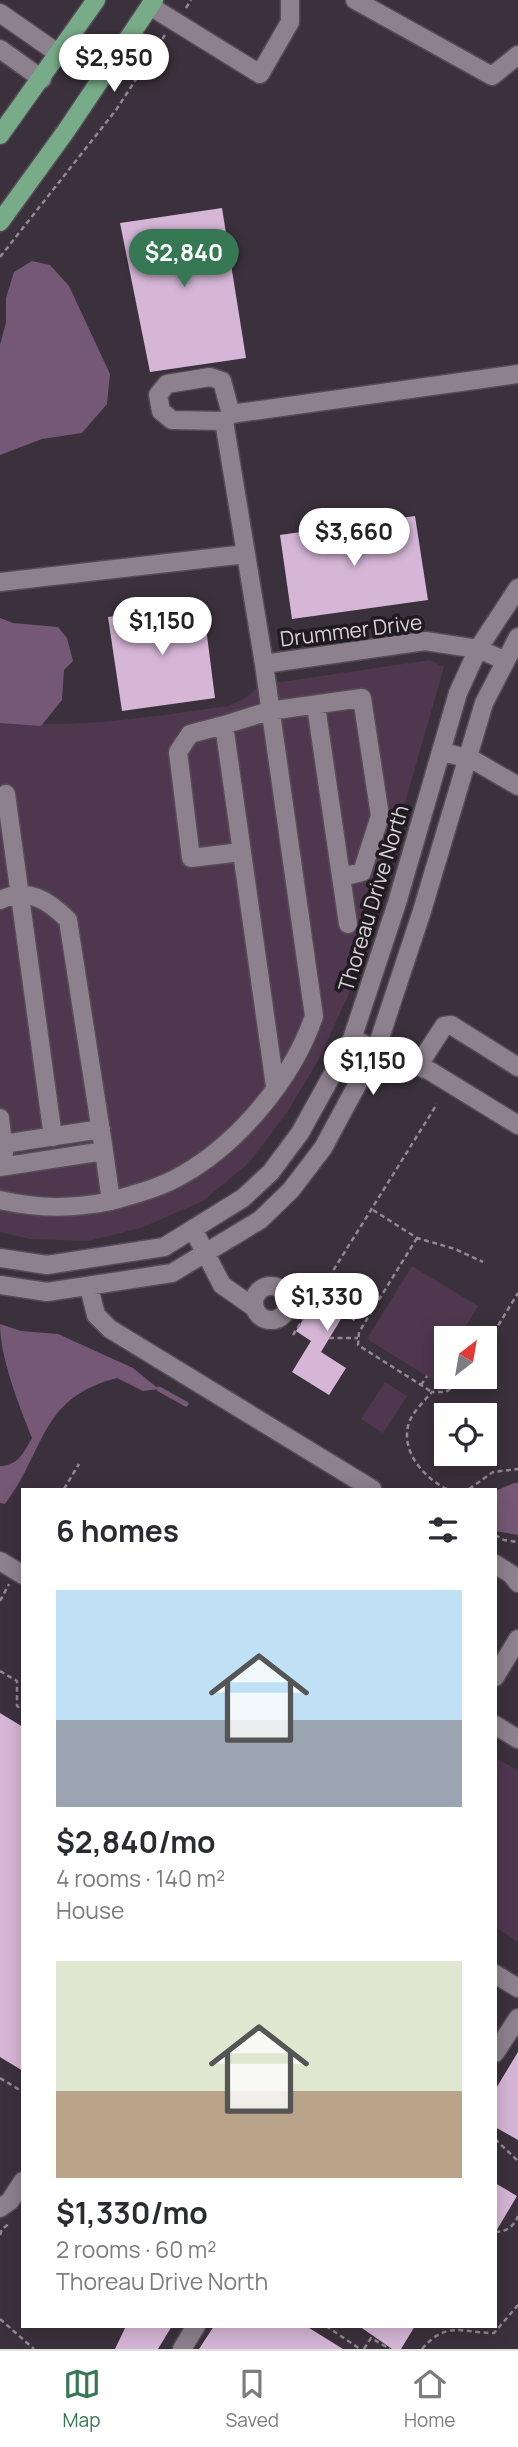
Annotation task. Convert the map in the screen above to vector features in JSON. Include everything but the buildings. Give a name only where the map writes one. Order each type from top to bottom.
[{"type":"main road","points":[[0,135],[96,0]]},
{"type":"main road","points":[[0,222],[66,131],[152,3]]},
{"type":"street","points":[[152,3],[176,23],[260,74],[290,22],[290,0]]},
{"type":"street","points":[[355,0],[492,76],[516,60]]},
{"type":"street","points":[[0,13],[59,54]]},
{"type":"street","points":[[0,49],[42,79]]},
{"type":"street","name":"Drummer Drive","points":[[505,660],[478,649],[425,641],[264,664],[228,417],[518,374]]},
{"type":"street","points":[[0,582],[246,554]]},
{"type":"street","name":"Thoreau Drive North","points":[[0,1258],[47,1265],[164,1247],[194,1231],[243,1198],[271,1172],[300,1133],[352,1039],[397,903],[458,693],[478,649],[518,588]]},
{"type":"street","points":[[0,1285],[47,1292],[172,1273],[208,1254],[260,1220],[291,1190],[323,1148],[376,1050],[422,911],[484,702],[518,637]]},
{"type":"street","points":[[0,1200],[27,1206],[76,1209],[145,1192],[192,1168],[251,1117],[306,1038],[314,1016],[264,664]]},
{"type":"street","points":[[241,852],[191,858],[178,752],[190,734],[269,711],[362,698],[380,816],[362,872],[342,877]]},
{"type":"street","points":[[316,706],[348,924]]},
{"type":"street","points":[[224,725],[275,1086]]},
{"type":"street","points":[[441,751],[467,759],[518,786]]},
{"type":"street","points":[[6,794],[53,1137]]},
{"type":"street","points":[[0,900],[27,894],[49,900],[68,920],[111,1201]]},
{"type":"street","points":[[418,1066],[444,1026],[451,1026],[518,1067]]},
{"type":"street","points":[[352,1039],[418,1066],[515,1116]]},
{"type":"street","points":[[0,1118],[3,1167],[104,1151]]},
{"type":"street","points":[[3,1144],[100,1129]]},
{"type":"street","points":[[194,1231],[222,1284],[255,1308]]},
{"type":"street","points":[[89,1287],[96,1315],[110,1329],[370,1488]]},
{"type":"street","points":[[0,1561],[21,1574]]},
{"type":"street","points":[[497,1565],[511,1574],[518,1583]]},
{"type":"street","points":[[497,1674],[518,1639]]},
{"type":"street","points":[[497,1726],[518,1739]]},
{"type":"street","points":[[497,1975],[518,1988]]},
{"type":"street","points":[[497,2050],[518,2018]]},
{"type":"street","points":[[0,2208],[10,2201],[21,2184]]},
{"type":"street","points":[[182,2349],[195,2328]]},
{"type":"path","points":[[0,257],[116,110],[191,0]]},
{"type":"path","points":[[293,1335],[437,1104]]},
{"type":"path","points":[[373,1210],[417,1238],[455,1248],[483,1262]]},
{"type":"path","points":[[417,1238],[358,1338],[358,1345],[432,1392],[449,1390]]},
{"type":"path","points":[[497,1327],[518,1293]]},
{"type":"path","points":[[329,1338],[358,1338]]},
{"type":"path","points":[[421,1385],[427,1376]]},
{"type":"path","points":[[432,1392],[412,1416],[407,1441],[422,1471],[446,1488]]},
{"type":"path","points":[[65,1488],[79,1464]]},
{"type":"path","points":[[469,1488],[493,1472],[518,1469]]},
{"type":"path","points":[[497,1536],[518,1542]]},
{"type":"path","points":[[0,1671],[17,1681],[17,1706],[21,1709]]},
{"type":"path","points":[[0,2078],[21,2091]]},
{"type":"path","points":[[497,2141],[518,2161]]},
{"type":"path","points":[[497,2232],[516,2225],[518,2216]]},
{"type":"path","points":[[422,2349],[435,2334],[453,2328],[494,2333],[518,2305]]},
{"type":"path","points":[[0,2319],[34,2349]]},
{"type":"path","points":[[329,2328],[362,2349],[371,2338],[390,2349]]},
{"type":"shaded area","points":[[32,261],[50,265],[69,286],[110,374],[107,404],[82,433],[42,439],[0,455],[0,345],[6,322],[6,298],[14,272]]},
{"type":"shaded area","points":[[0,618],[13,623],[58,627],[67,638],[73,661],[64,670],[62,700],[41,726],[0,723]]},
{"type":"shaded area","points":[[430,660],[444,667],[352,987],[319,1059],[288,1111],[249,1163],[203,1201],[141,1228],[89,1241],[30,1239],[0,1232],[0,722],[86,723],[228,706],[245,698],[261,685]]},
{"type":"shaded area","points":[[412,1266],[478,1306],[466,1326],[434,1326],[433,1380],[367,1339]]},
{"type":"shaded area","points":[[0,1324],[21,1331],[58,1334],[133,1368],[159,1389],[143,1391],[117,1378],[91,1387],[72,1399],[58,1412],[47,1428],[5,1504],[0,1503],[0,1466],[16,1461],[32,1438],[3,1352]]},
{"type":"shaded area","points":[[385,1382],[407,1396],[383,1433],[361,1419]]},
{"type":"shaded area","points":[[518,1483],[518,1535],[497,1531],[497,1490]]},
{"type":"shaded area","points":[[497,1759],[518,1770],[518,1942],[497,1928]]},
{"type":"waterway","points":[[159,1389],[186,1404]]}]
